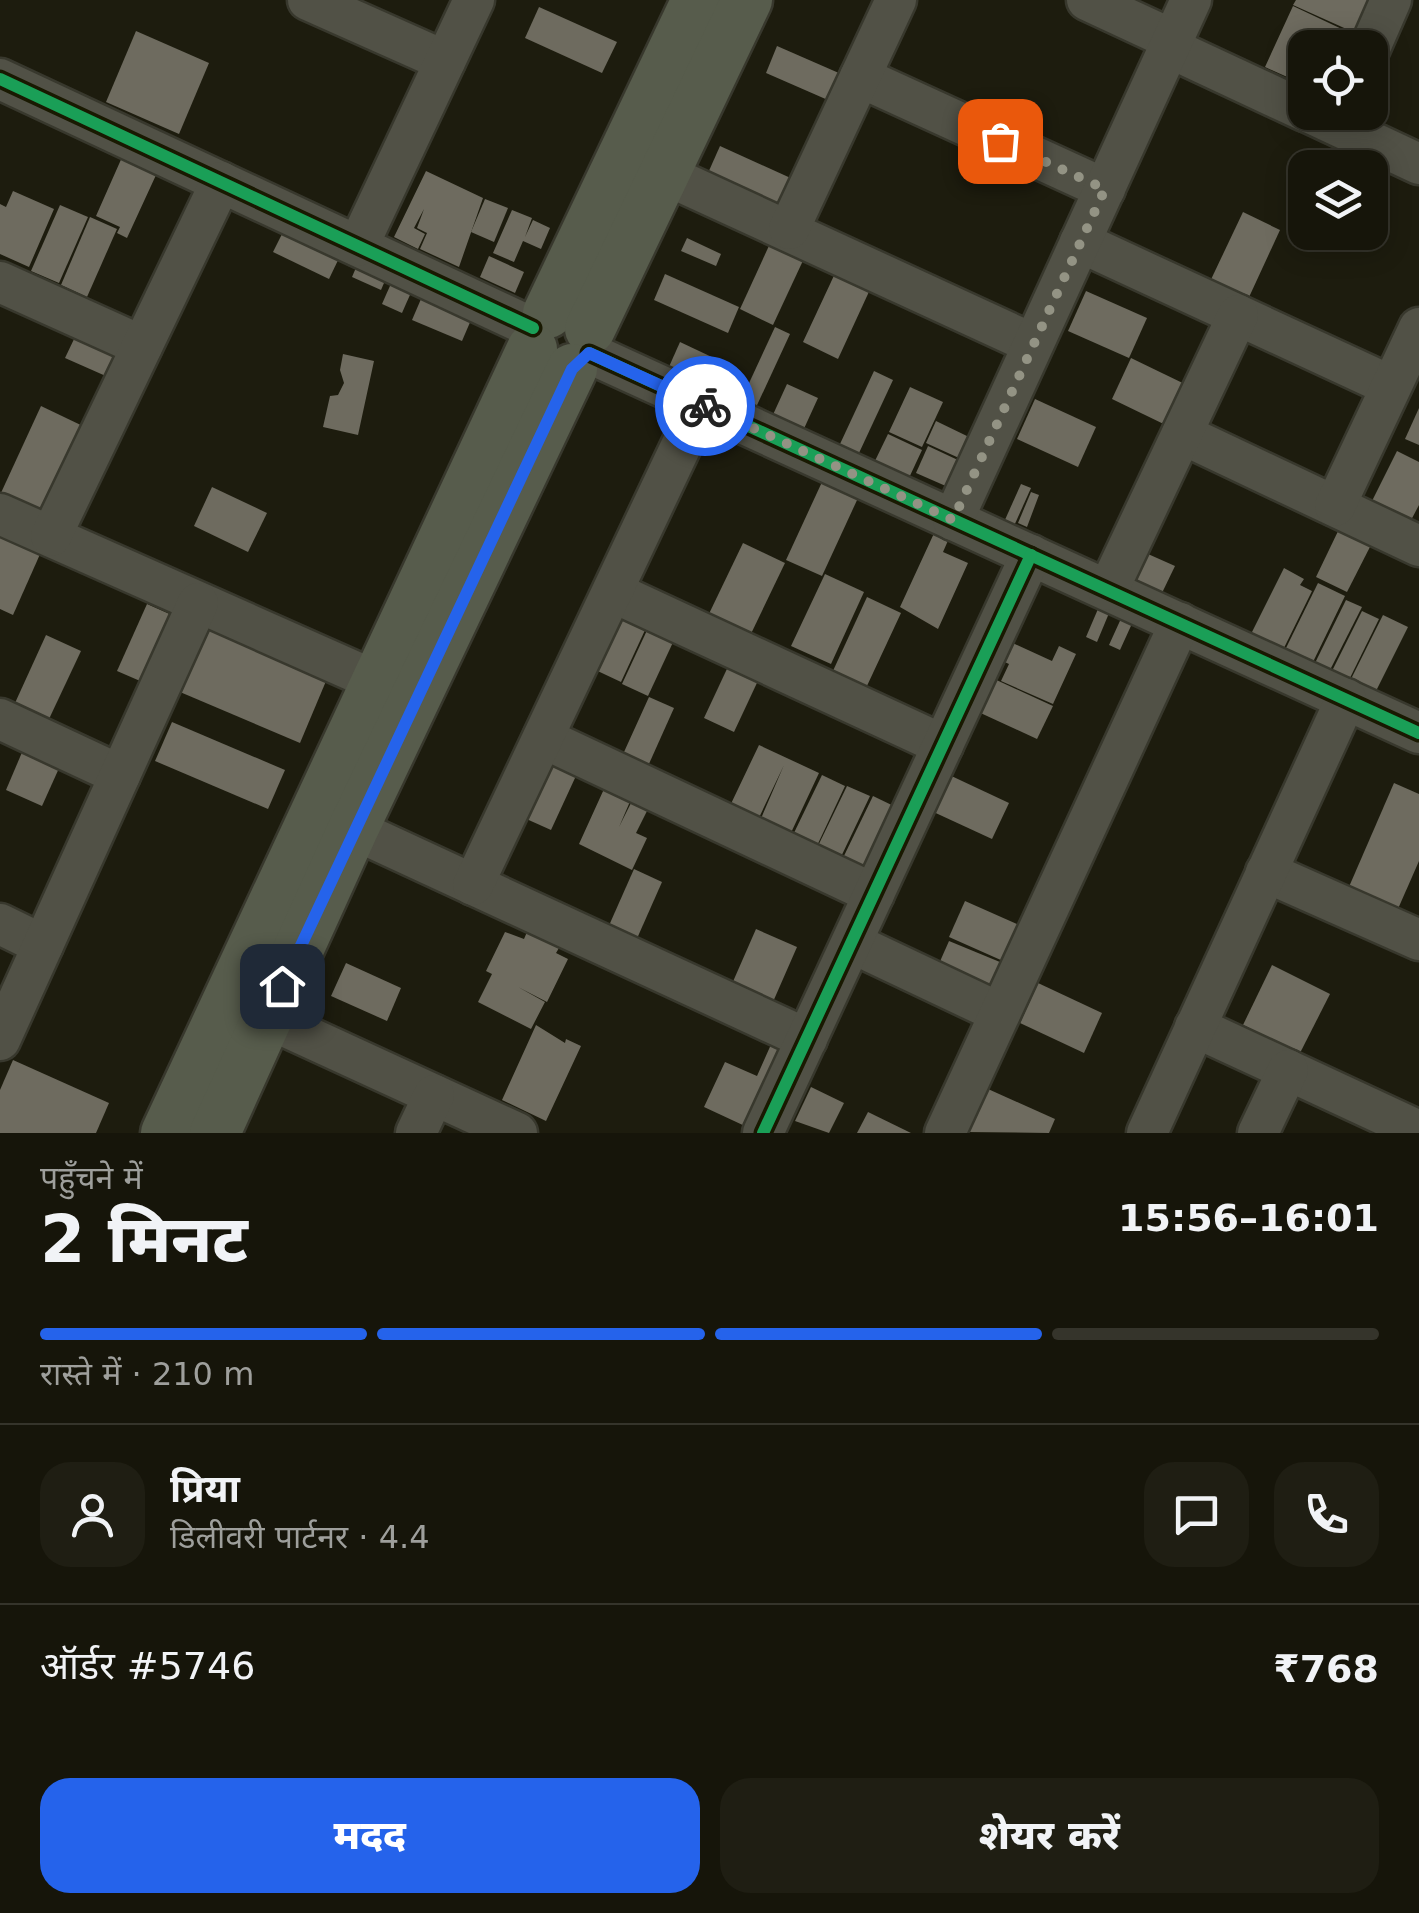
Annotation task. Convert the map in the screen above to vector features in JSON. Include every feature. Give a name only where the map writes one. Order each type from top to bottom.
[{"type":"main road","points":[[166,1133],[395,690],[561,340],[697,0]]},
{"type":"main road","points":[[561,340],[664,174],[747,0]]},
{"type":"main road","points":[[215,1133],[353,829],[395,690]]},
{"type":"street","points":[[308,0],[445,61]]},
{"type":"street","points":[[358,246],[474,0]]},
{"type":"street","points":[[789,229],[896,0]]},
{"type":"street","points":[[1088,0],[1288,99]]},
{"type":"street","points":[[953,520],[1191,0]]},
{"type":"street","points":[[1378,30],[1391,0]]},
{"type":"street","points":[[860,77],[1105,189]]},
{"type":"street","points":[[0,78],[1419,733]]},
{"type":"street","points":[[1352,130],[1419,164]]},
{"type":"street","points":[[664,174],[1034,344]]},
{"type":"street","points":[[50,536],[221,182]]},
{"type":"street","points":[[1080,242],[1391,386]]},
{"type":"street","points":[[0,282],[142,346]]},
{"type":"street","points":[[1108,590],[1238,315]]},
{"type":"street","points":[[1336,506],[1419,328]]},
{"type":"street","points":[[474,885],[701,404]]},
{"type":"street","points":[[1182,434],[1419,546]]},
{"type":"street","points":[[0,514],[395,690]]},
{"type":"street","points":[[763,1133],[1031,555]]},
{"type":"street","points":[[612,592],[943,745]]},
{"type":"street","points":[[0,1040],[198,603]]},
{"type":"street","points":[[945,1133],[1180,623]]},
{"type":"street","points":[[1147,1133],[1346,699]]},
{"type":"street","points":[[0,720],[120,774]]},
{"type":"street","points":[[543,738],[874,894]]},
{"type":"street","points":[[353,829],[807,1039]]},
{"type":"street","points":[[1266,872],[1419,940]]},
{"type":"street","points":[[0,924],[43,945]]},
{"type":"street","points":[[852,943],[1000,1013]]},
{"type":"street","points":[[268,1018],[517,1133]]},
{"type":"street","points":[[1195,1027],[1419,1131]]},
{"type":"street","points":[[1258,1133],[1288,1070]]},
{"type":"street","points":[[416,1133],[434,1095]]},
{"type":"building","points":[[1296,0],[1379,0],[1365,30],[1349,30],[1293,5]]},
{"type":"building","points":[[1293,6],[1344,30],[1288,30],[1288,77],[1265,67]]},
{"type":"building","points":[[539,7],[617,42],[602,73],[525,38]]},
{"type":"building","points":[[136,31],[209,63],[179,134],[106,102]]},
{"type":"building","points":[[777,46],[848,77],[837,104],[766,73]]},
{"type":"building","points":[[127,146],[162,162],[127,238],[117,233],[120,227],[96,216]]},
{"type":"building","points":[[720,146],[795,180],[779,215],[704,182]]},
{"type":"building","points":[[426,171],[483,198],[459,267],[420,249],[427,233],[417,228],[424,209],[414,228],[425,234],[418,249],[394,237]]},
{"type":"building","points":[[13,191],[54,209],[29,267],[0,254],[0,204],[6,207]]},
{"type":"building","points":[[485,199],[508,208],[494,242],[471,232]]},
{"type":"building","points":[[60,205],[88,217],[59,283],[31,271]]},
{"type":"building","points":[[512,210],[532,218],[525,237],[533,220],[550,228],[541,249],[523,241],[514,262],[493,253]]},
{"type":"building","points":[[1243,212],[1280,230],[1244,308],[1206,290]]},
{"type":"building","points":[[90,217],[117,229],[87,297],[61,285]]},
{"type":"building","points":[[285,228],[341,254],[329,279],[273,252]]},
{"type":"building","points":[[773,237],[807,252],[773,325],[740,309]]},
{"type":"building","points":[[687,238],[721,254],[716,266],[681,251]]},
{"type":"building","points":[[489,256],[524,272],[515,293],[480,277]]},
{"type":"building","points":[[358,263],[387,276],[381,290],[352,277]]},
{"type":"building","points":[[838,267],[873,283],[838,359],[803,342]]},
{"type":"building","points":[[665,274],[739,307],[728,333],[654,300]]},
{"type":"building","points":[[393,279],[413,288],[402,313],[382,304]]},
{"type":"building","points":[[427,285],[477,306],[462,341],[412,320]]},
{"type":"building","points":[[1086,291],[1147,318],[1129,358],[1068,331]]},
{"type":"building","points":[[775,327],[790,334],[752,416],[737,409]]},
{"type":"building","points":[[75,337],[118,356],[108,377],[65,358]]},
{"type":"building","points":[[680,342],[716,359],[703,385],[668,369]]},
{"type":"building","points":[[343,354],[374,361],[358,435],[323,427],[330,396],[338,395],[344,383],[340,370]]},
{"type":"building","points":[[1131,358],[1195,389],[1176,430],[1112,399]]},
{"type":"building","points":[[874,371],[893,380],[859,453],[840,444]]},
{"type":"building","points":[[787,384],[818,398],[802,433],[771,419]]},
{"type":"building","points":[[910,387],[943,402],[922,447],[889,432]]},
{"type":"building","points":[[1035,399],[1096,427],[1078,467],[1017,439]]},
{"type":"building","points":[[41,406],[87,428],[44,522],[0,495]]},
{"type":"building","points":[[1419,408],[1419,445],[1405,439]]},
{"type":"building","points":[[936,421],[969,437],[959,458],[926,443]]},
{"type":"building","points":[[888,434],[922,450],[908,480],[873,465]]},
{"type":"building","points":[[928,446],[960,461],[948,487],[916,473]]},
{"type":"building","points":[[1397,451],[1419,462],[1419,505],[1409,524],[1370,505]]},
{"type":"building","points":[[822,482],[858,498],[822,576],[786,560]]},
{"type":"building","points":[[1021,484],[1031,488],[1014,526],[1004,522]]},
{"type":"building","points":[[212,487],[267,513],[248,552],[194,526]]},
{"type":"building","points":[[1031,492],[1039,495],[1027,527],[1018,523]]},
{"type":"building","points":[[1341,525],[1373,541],[1347,592],[1316,577]]},
{"type":"building","points":[[936,529],[950,536],[943,552],[968,563],[938,629],[900,607]]},
{"type":"building","points":[[0,534],[41,552],[13,615],[0,609]]},
{"type":"building","points":[[743,543],[785,563],[748,640],[706,620]]},
{"type":"building","points":[[1139,550],[1175,566],[1161,595],[1126,580]]},
{"type":"building","points":[[1284,568],[1304,579],[1300,585],[1312,591],[1283,650],[1248,640]]},
{"type":"building","points":[[825,574],[864,592],[831,664],[791,646]]},
{"type":"building","points":[[1318,583],[1345,596],[1313,662],[1286,648]]},
{"type":"building","points":[[867,597],[901,613],[866,688],[832,673]]},
{"type":"building","points":[[618,598],[652,615],[621,682],[587,666]]},
{"type":"building","points":[[1346,600],[1362,607],[1330,670],[1315,663]]},
{"type":"building","points":[[1101,602],[1112,606],[1097,642],[1086,637]]},
{"type":"building","points":[[147,604],[183,620],[154,687],[117,671]]},
{"type":"building","points":[[1362,611],[1379,619],[1347,684],[1330,675]]},
{"type":"building","points":[[1124,612],[1135,617],[1120,650],[1109,645]]},
{"type":"building","points":[[1383,615],[1408,627],[1373,697],[1348,685]]},
{"type":"building","points":[[210,623],[329,674],[300,743],[180,692]]},
{"type":"building","points":[[649,626],[675,638],[648,696],[622,684]]},
{"type":"building","points":[[46,635],[81,651],[49,719],[15,703]]},
{"type":"building","points":[[1004,639],[1052,661],[1059,646],[1076,654],[1053,704],[1001,681],[1009,664],[996,658]]},
{"type":"building","points":[[733,656],[763,670],[734,732],[704,718]]},
{"type":"building","points":[[990,677],[1053,706],[1037,739],[974,710]]},
{"type":"building","points":[[649,697],[674,708],[644,775],[619,763]]},
{"type":"building","points":[[172,722],[285,770],[268,809],[155,761]]},
{"type":"building","points":[[759,745],[819,773],[789,837],[759,823],[784,765],[756,824],[728,810]]},
{"type":"building","points":[[23,750],[60,766],[42,806],[6,790]]},
{"type":"building","points":[[551,752],[581,765],[551,830],[522,817]]},
{"type":"building","points":[[945,773],[1009,803],[992,839],[927,809]]},
{"type":"building","points":[[822,775],[845,786],[815,850],[791,839]]},
{"type":"building","points":[[609,778],[635,790],[619,827],[633,799],[649,807],[636,833],[647,838],[632,870],[579,844]]},
{"type":"building","points":[[1394,783],[1419,794],[1419,861],[1394,918],[1345,896]]},
{"type":"building","points":[[847,786],[870,796],[839,861],[816,850]]},
{"type":"building","points":[[873,796],[902,810],[870,877],[841,862]]},
{"type":"building","points":[[634,869],[662,882],[635,943],[607,930]]},
{"type":"building","points":[[965,901],[1028,929],[1012,965],[949,937]]},
{"type":"building","points":[[756,929],[797,947],[769,1011],[728,993]]},
{"type":"building","points":[[505,932],[524,939],[527,932],[559,948],[556,953],[568,959],[547,1002],[518,987],[545,1002],[531,1029],[478,1002],[492,974],[486,971]]},
{"type":"building","points":[[949,941],[1012,967],[997,1002],[934,975]]},
{"type":"building","points":[[346,963],[401,988],[387,1021],[331,996]]},
{"type":"building","points":[[1272,965],[1330,994],[1300,1053],[1243,1025]]},
{"type":"building","points":[[1038,983],[1102,1013],[1084,1053],[1020,1023]]},
{"type":"building","points":[[536,1025],[565,1043],[566,1039],[581,1046],[546,1121],[502,1100]]},
{"type":"building","points":[[773,1040],[785,1046],[747,1127],[704,1107],[725,1062],[757,1076]]},
{"type":"building","points":[[13,1060],[109,1103],[96,1133],[0,1133],[0,1090]]},
{"type":"building","points":[[811,1087],[844,1103],[829,1133],[795,1121]]},
{"type":"building","points":[[988,1089],[1055,1119],[1049,1133],[968,1132]]},
{"type":"building","points":[[868,1112],[911,1133],[857,1133]]},
{"type":"cycle path","points":[[0,79],[533,328]]},
{"type":"cycle path","points":[[589,353],[1419,733]]},
{"type":"cycle path","points":[[763,1133],[1031,555]]},
{"type":"way so far","points":[[705,406],[953,520],[1105,189],[1000,141]]},
{"type":"route","points":[[282,986],[572,369],[589,353],[705,406]]}]
